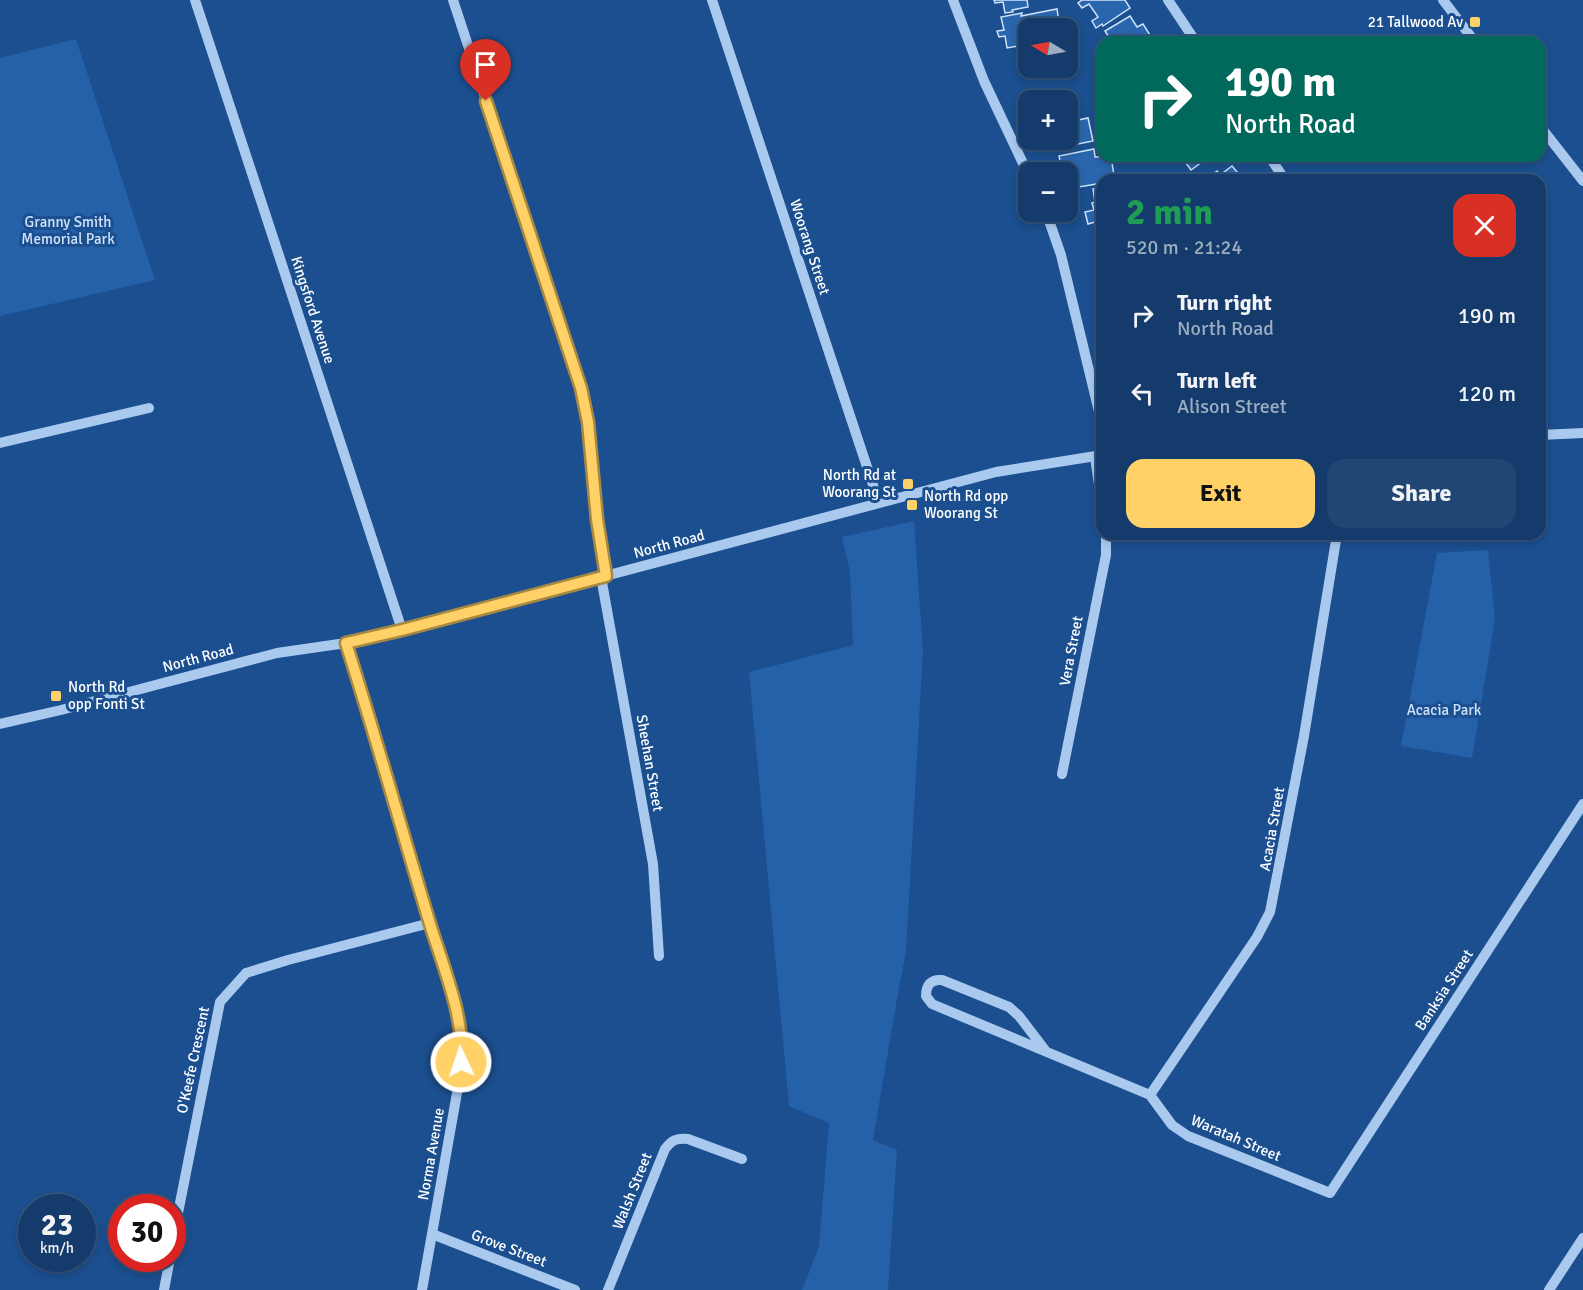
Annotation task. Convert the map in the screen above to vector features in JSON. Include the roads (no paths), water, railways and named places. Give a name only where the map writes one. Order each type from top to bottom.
[{"type":"street","name":"Kingsford Avenue","points":[[195,0],[402,630]]},
{"type":"street","name":"Sheehan Street","points":[[453,0],[581,388],[588,422],[604,576],[653,864],[659,956]]},
{"type":"street","name":"Woorang Street","points":[[712,0],[879,503]]},
{"type":"street","points":[[953,0],[984,81],[1022,162]]},
{"type":"street","points":[[1168,0],[1192,36]]},
{"type":"street","points":[[1443,0],[1470,36]]},
{"type":"street","points":[[1546,134],[1583,181]]},
{"type":"street","points":[[1049,222],[1061,255],[1096,399]]},
{"type":"street","points":[[0,443],[149,408]]},
{"type":"street","points":[[1546,435],[1583,433]]},
{"type":"street","name":"North Road","points":[[0,724],[277,652],[346,643],[402,630],[996,472],[1096,456]]},
{"type":"street","name":"Vera Street","points":[[1062,774],[1106,555],[1106,540]]},
{"type":"street","name":"Acacia Street","points":[[1150,1095],[1257,937],[1270,912],[1304,736],[1336,540]]},
{"type":"street","name":"Norma Avenue","points":[[346,643],[454,1004],[463,1048],[422,1290]]},
{"type":"street","name":"Banksia Street","points":[[1330,1193],[1583,804]]},
{"type":"street","name":"O'Keefe Crescent","points":[[182,1194],[220,1002],[246,973],[430,923]]},
{"type":"street","points":[[1045,1050],[1019,1016],[1009,1007],[942,980],[930,983],[926,989],[926,996],[932,1004],[1150,1095]]},
{"type":"street","name":"Waratah Street","points":[[1150,1095],[1172,1125],[1188,1136],[1330,1193]]},
{"type":"street","name":"Walsh Street","points":[[608,1290],[665,1149],[671,1140],[688,1139],[742,1159]]},
{"type":"street","name":"Grove Street","points":[[432,1234],[575,1290]]},
{"type":"street","points":[[1549,1290],[1583,1238]]},
{"type":"street","points":[[164,1290],[167,1272]]},
{"type":"place","name":"21 Tallwood Av","points":[[1475,22]]},
{"type":"place","name":"North Rd at Woorang St","points":[[908,484]]},
{"type":"place","name":"North Rd opp Woorang St","points":[[912,505]]},
{"type":"place","name":"North Rd opp Fonti St","points":[[56,696]]},
{"type":"park label","name":"Granny Smith Memorial Park","points":[[68,230]]},
{"type":"park label","name":"Acacia Park","points":[[1444,710]]}]
